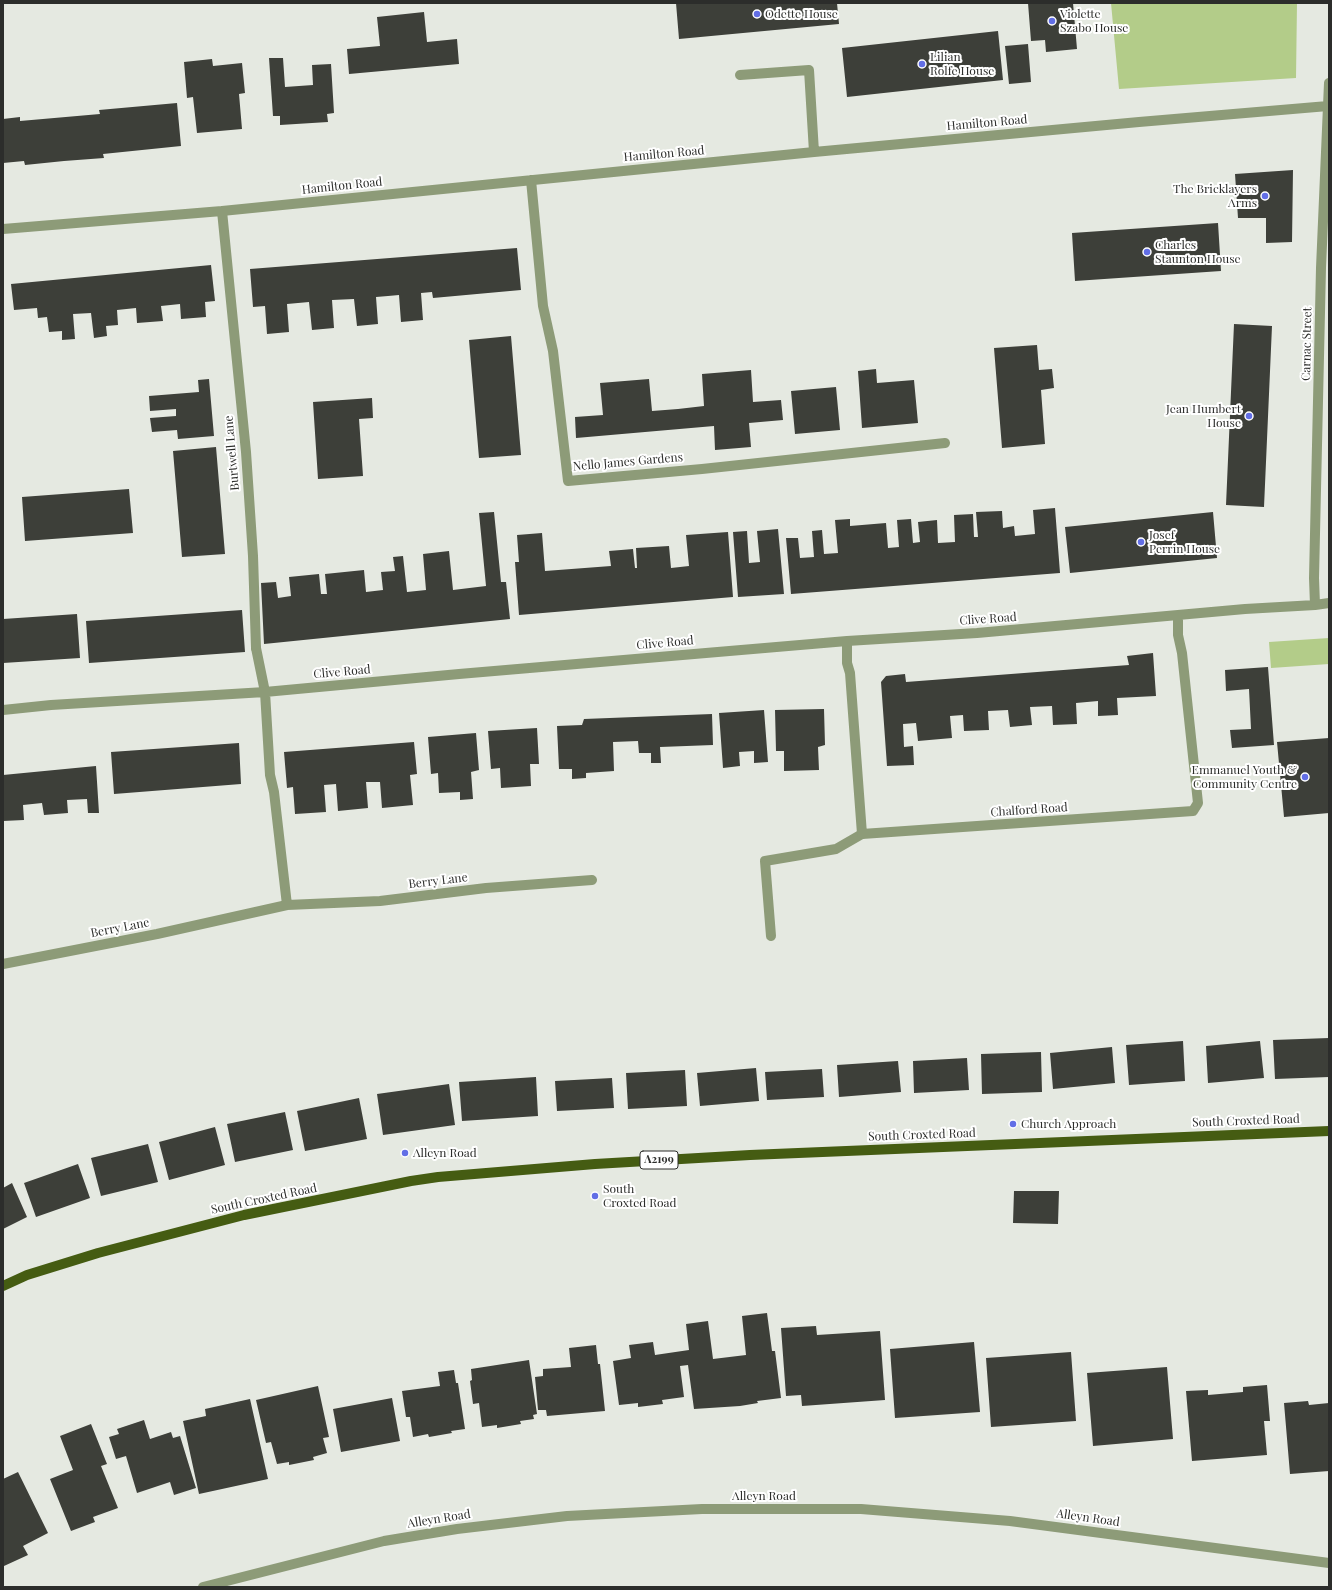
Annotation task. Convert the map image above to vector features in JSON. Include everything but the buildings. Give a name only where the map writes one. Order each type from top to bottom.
[{"type":"main road","name":"South Croxted Road","points":[[3,1286],[27,1275],[98,1253],[244,1215],[380,1187],[438,1177],[595,1164],[750,1155],[1329,1131]]},
{"type":"street","points":[[740,75],[809,70],[814,152]]},
{"type":"street","name":"Carnac Street","points":[[1315,605],[1314,578],[1321,268],[1329,83]]},
{"type":"street","name":"Hamilton Road","points":[[3,229],[222,211],[814,152],[1328,106]]},
{"type":"street","name":"Nello James Gardens","points":[[531,180],[543,306],[553,351],[568,481],[702,469],[945,443]]},
{"type":"street","name":"Burtwell Lane","points":[[222,211],[246,452],[253,556],[256,648],[265,692]]},
{"type":"street","name":"Clive Road","points":[[3,710],[51,705],[265,692],[847,641],[977,633],[1329,603]]},
{"type":"street","name":"Chalford Road","points":[[862,834],[1193,811],[1198,803],[1182,653],[1178,635],[1178,616]]},
{"type":"street","points":[[771,936],[765,861],[836,849],[862,834],[850,673],[847,663],[847,641]]},
{"type":"street","points":[[265,692],[270,775],[274,792],[288,905]]},
{"type":"street","name":"Berry Lane","points":[[3,964],[157,934],[288,905],[380,901],[486,888],[592,880]]},
{"type":"street","name":"Alleyn Road","points":[[203,1587],[384,1541],[457,1529],[567,1516],[702,1509],[861,1509],[1010,1521],[1329,1563]]},
{"type":"green space","points":[[1111,3],[1297,3],[1296,78],[1119,89]]},
{"type":"green space","points":[[1329,638],[1329,664],[1271,668],[1269,642]]},
{"type":"place","name":"Odette House","points":[[757,14]]},
{"type":"place","name":"Violette Szabo House","points":[[1052,21]]},
{"type":"place","name":"Lilian Rolfe House","points":[[922,64]]},
{"type":"place","name":"The Bricklayers Arms","points":[[1265,196]]},
{"type":"place","name":"Charles Staunton House","points":[[1147,252]]},
{"type":"place","name":"Jean Humbert House","points":[[1249,416]]},
{"type":"place","name":"Josef Perrin House","points":[[1141,542]]},
{"type":"place","name":"Emmanuel Youth & Community Centre","points":[[1305,777]]},
{"type":"place","name":"Church Approach","points":[[1013,1124]]},
{"type":"place","name":"Alleyn Road","points":[[405,1153]]},
{"type":"place","name":"South Croxted Road","points":[[595,1196]]}]
